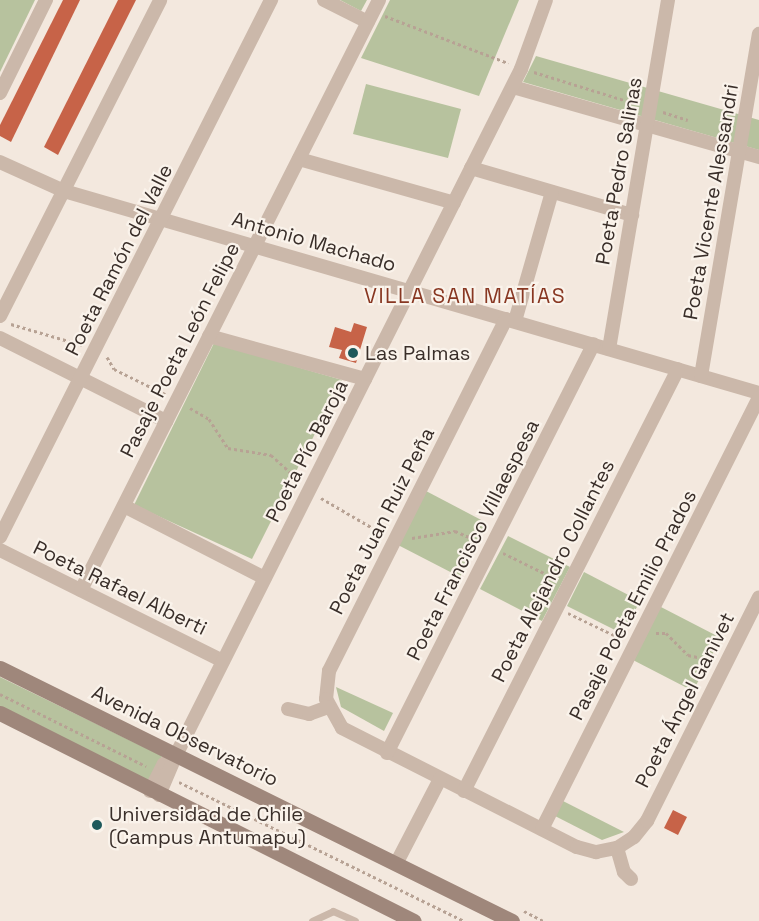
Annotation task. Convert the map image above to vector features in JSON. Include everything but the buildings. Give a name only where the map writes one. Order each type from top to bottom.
[{"type":"main road","name":"Avenida Observatorio","points":[[0,668],[512,921]]},
{"type":"main road","points":[[0,713],[155,793],[414,921]]},
{"type":"street","points":[[0,93],[46,0]]},
{"type":"street","points":[[3,319],[160,0]]},
{"type":"street","name":"Poeta Ramón del Valle","points":[[0,537],[271,0]]},
{"type":"street","points":[[324,0],[373,11]]},
{"type":"street","name":"Poeta Pío Baroja","points":[[155,793],[513,87],[546,0]]},
{"type":"street","name":"Poeta Pedro Salinas","points":[[609,349],[668,0]]},
{"type":"street","name":"Pasaje Poeta León Felipe","points":[[81,590],[373,11]]},
{"type":"street","name":"Poeta Vicente Alessandri","points":[[701,376],[759,34]]},
{"type":"street","points":[[513,87],[759,157]]},
{"type":"street","points":[[299,159],[454,203]]},
{"type":"street","name":"Antonio Machado","points":[[0,162],[64,191],[759,393]]},
{"type":"street","points":[[471,168],[632,215]]},
{"type":"street","name":"Poeta Juan Ruiz Peña","points":[[328,707],[325,691],[329,671],[394,540],[510,320],[552,192]]},
{"type":"street","points":[[209,336],[366,379]]},
{"type":"street","points":[[0,338],[166,421]]},
{"type":"street","name":"Poeta Francisco Villaespesa","points":[[387,753],[594,344]]},
{"type":"street","name":"Poeta Alejandro Collantes","points":[[464,791],[678,369]]},
{"type":"street","name":"Pasaje Poeta Emilio Prados","points":[[542,829],[759,398]]},
{"type":"street","points":[[124,506],[265,578]]},
{"type":"street","name":"Poeta Rafael Alberti","points":[[0,550],[223,661]]},
{"type":"street","name":"Poeta Ángel Ganivet","points":[[617,848],[634,837],[646,821],[759,597]]},
{"type":"street","points":[[288,709],[309,714],[328,707],[342,728],[464,791],[586,850],[617,848],[624,872],[632,879]]},
{"type":"street","points":[[396,864],[440,779]]},
{"type":"lane","points":[[312,921],[333,911],[355,921]]},
{"type":"path","points":[[373,11],[521,69],[691,121]]},
{"type":"path","points":[[3,319],[96,349],[109,359],[114,369],[177,400],[209,419],[228,448],[271,455],[309,490],[394,540],[455,531],[568,585]]},
{"type":"path","points":[[563,610],[627,642],[633,627],[641,632],[666,633],[688,655],[725,665]]},
{"type":"path","points":[[0,694],[464,921]]},
{"type":"green space","points":[[0,0],[35,0],[0,72]]},
{"type":"green space","points":[[340,0],[367,0],[361,11]]},
{"type":"green space","points":[[390,0],[519,0],[479,96],[361,58]]},
{"type":"green space","points":[[536,56],[759,120],[759,150],[523,82]]},
{"type":"green space","points":[[366,84],[461,109],[448,158],[353,134]]},
{"type":"green space","points":[[214,343],[342,380],[252,559],[134,505]]},
{"type":"green space","points":[[426,491],[487,523],[460,577],[398,545]]},
{"type":"green space","points":[[508,536],[570,567],[542,621],[480,589]]},
{"type":"green space","points":[[584,572],[640,601],[623,634],[567,606]]},
{"type":"green space","points":[[659,606],[721,638],[693,691],[631,659]]},
{"type":"green space","points":[[0,677],[162,756],[146,787],[0,712]]},
{"type":"green space","points":[[336,687],[393,713],[384,731],[341,707]]},
{"type":"green space","points":[[563,801],[624,832],[602,840],[555,816]]},
{"type":"place","name":"Las Palmas","points":[[353,353]]},
{"type":"place","name":"Universidad de Chile (Campus Antumapu)","points":[[97,825]]},
{"type":"district","name":"VILLA SAN MATÍAS","points":[[465,296]]}]
